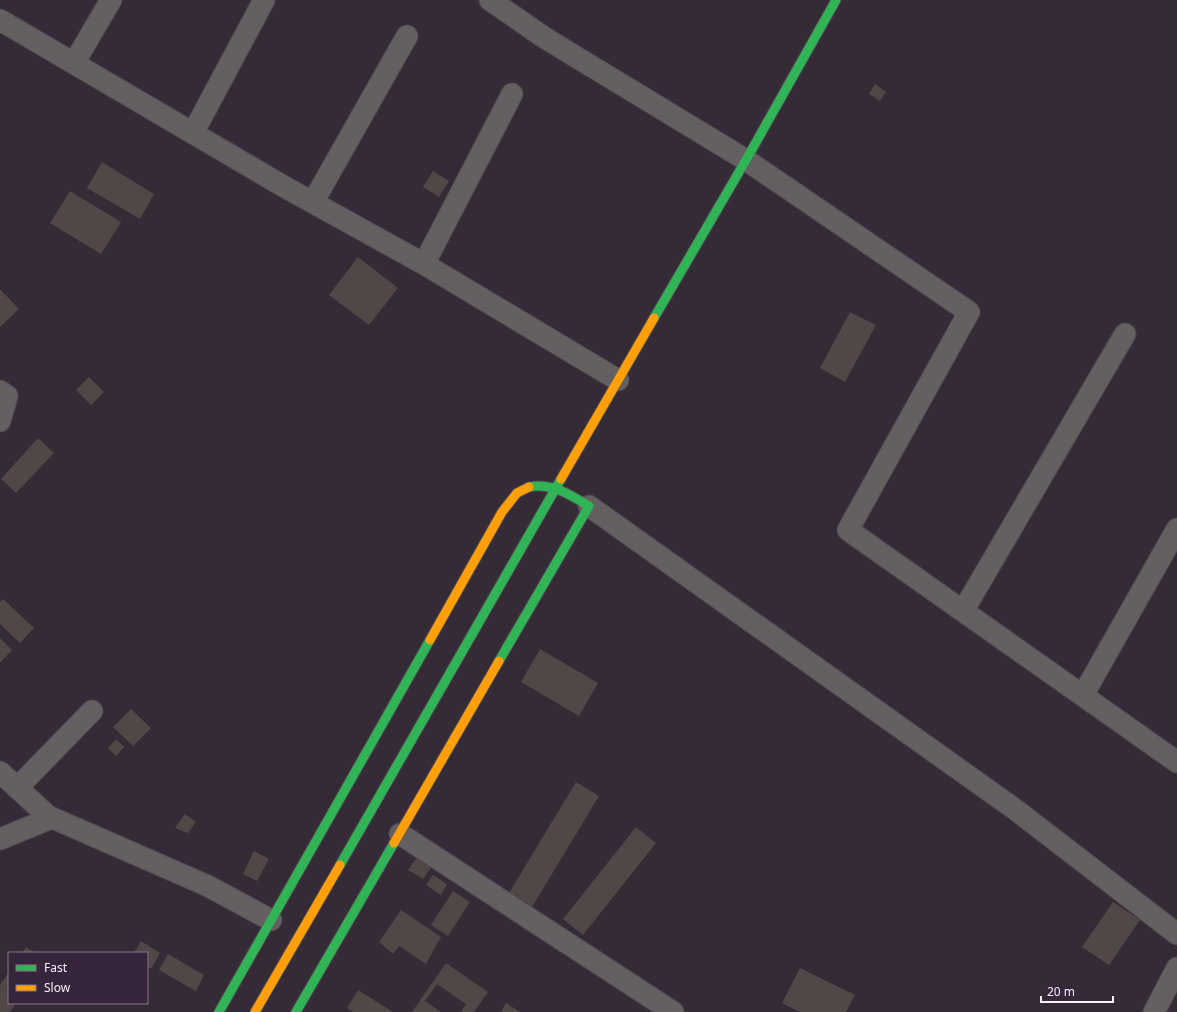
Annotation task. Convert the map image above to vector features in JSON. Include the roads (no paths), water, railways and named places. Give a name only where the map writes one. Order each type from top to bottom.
[{"type":"main road","points":[[255,1012],[556,487],[746,160],[836,0]]},
{"type":"main road","points":[[219,1012],[502,512],[516,494],[533,485],[556,487],[588,506],[296,1012]]},
{"type":"street","points":[[74,63],[111,0]]},
{"type":"street","points":[[193,133],[264,0]]},
{"type":"street","points":[[490,0],[545,38],[746,160],[969,312],[848,530],[1177,762]]},
{"type":"street","points":[[0,20],[193,133],[424,264],[618,380]]},
{"type":"street","points":[[313,202],[407,36]]},
{"type":"street","points":[[424,264],[512,94]]},
{"type":"street","points":[[963,611],[1125,334]]},
{"type":"street","points":[[0,391],[7,396],[0,421]]},
{"type":"street","points":[[588,506],[1016,810],[1177,934]]},
{"type":"street","points":[[1083,695],[1177,529]]},
{"type":"street","points":[[17,788],[92,711]]},
{"type":"street","points":[[0,772],[48,816],[208,886],[271,920]]},
{"type":"street","points":[[0,839],[49,819],[48,816]]},
{"type":"street","points":[[400,834],[673,1012]]},
{"type":"street","points":[[1154,1012],[1177,968]]}]
